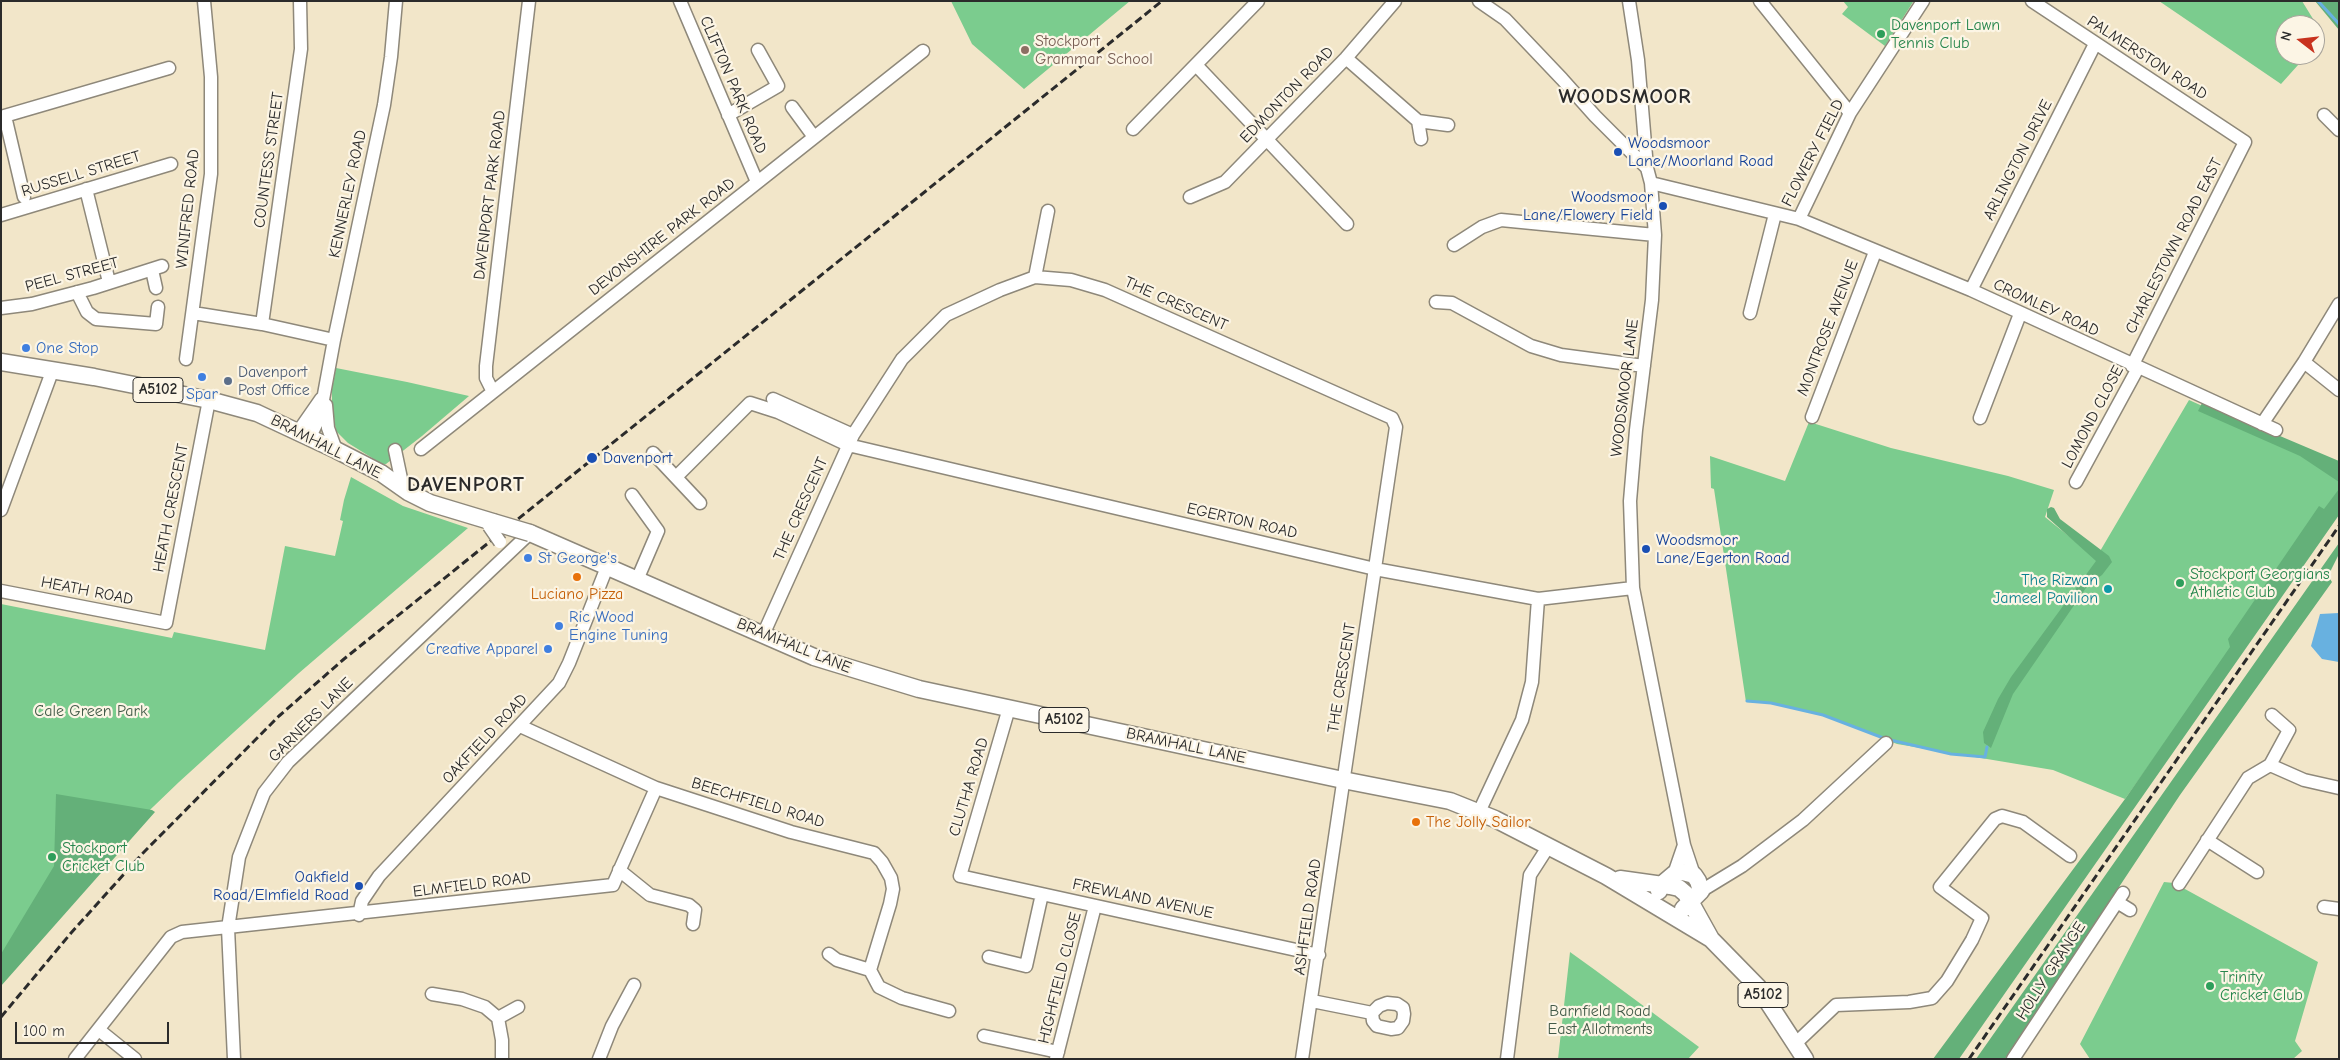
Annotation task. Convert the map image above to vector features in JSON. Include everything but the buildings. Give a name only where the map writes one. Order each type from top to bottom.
[{"type":"main road","name":"BRAMHALL LANE","points":[[1,362],[53,369],[209,400],[257,413],[304,434],[381,473],[430,503],[488,522],[530,533],[824,662],[919,689],[1343,780],[1450,801],[1479,812],[1606,876],[1711,940],[1758,987],[1805,1059]]},
{"type":"main road","points":[[1660,908],[1658,899],[1661,885],[1674,874],[1683,872],[1694,875]]},
{"type":"main road","name":"BRAMHALL LANE","points":[[1694,875],[1698,881],[1695,896],[1711,940]]},
{"type":"main road","name":"BRAMHALL LANE","points":[[1606,876],[1679,888],[1695,896]]},
{"type":"main road","points":[[1674,918],[1695,896]]},
{"type":"street","name":"WINIFRED ROAD","points":[[186,360],[212,174],[211,77],[204,1]]},
{"type":"street","name":"COUNTESS STREET","points":[[262,324],[301,48],[300,1]]},
{"type":"street","name":"KENNERLEY ROAD","points":[[304,434],[320,416],[334,340],[384,105],[391,58],[396,1]]},
{"type":"street","name":"DAVENPORT PARK ROAD","points":[[493,392],[486,378],[486,366],[529,1]]},
{"type":"street","name":"CLIFTON PARK ROAD","points":[[680,1],[757,182]]},
{"type":"street","points":[[1133,129],[1258,1]]},
{"type":"street","name":"EDMONTON ROAD","points":[[1190,197],[1225,182],[1346,58],[1395,1]]},
{"type":"street","points":[[1479,1],[1505,19],[1595,116],[1647,168]]},
{"type":"street","name":"WOODSMOOR LANE","points":[[1629,1],[1638,60],[1655,235],[1652,300],[1636,430],[1630,501],[1633,588],[1684,845],[1694,875]]},
{"type":"street","points":[[1760,1],[1850,113]]},
{"type":"street","name":"FLOWERY FIELD","points":[[1651,183],[1800,219],[1850,113],[1922,1]]},
{"type":"street","name":"PALMERSTON ROAD","points":[[2032,1],[2245,142]]},
{"type":"street","name":"ARLINGTON DRIVE","points":[[1970,290],[2095,44]]},
{"type":"street","points":[[758,50],[785,96],[814,137]]},
{"type":"street","name":"DEVONSHIRE PARK ROAD","points":[[421,449],[923,51]]},
{"type":"street","points":[[1346,58],[1418,121],[1448,125]]},
{"type":"street","points":[[1196,65],[1347,224]]},
{"type":"street","points":[[24,197],[3,117],[169,68]]},
{"type":"street","points":[[728,115],[785,96]]},
{"type":"street","points":[[2324,115],[2339,130]]},
{"type":"street","points":[[1418,121],[1421,139]]},
{"type":"street","name":"CHARLESTOWN ROAD EAST","points":[[2135,367],[2245,142]]},
{"type":"street","name":"RUSSELL STREET","points":[[1,215],[171,164]]},
{"type":"street","points":[[86,189],[109,282]]},
{"type":"street","points":[[1036,277],[1048,211]]},
{"type":"street","points":[[1750,313],[1775,214]]},
{"type":"street","name":"CROMLEY ROAD","points":[[1800,219],[1875,252],[1970,290],[2276,430]]},
{"type":"street","points":[[1454,245],[1482,227],[1501,220],[1655,235]]},
{"type":"street","name":"MONTROSE AVENUE","points":[[1812,417],[1875,252]]},
{"type":"street","name":"PEEL STREET","points":[[1,308],[32,304],[157,268],[156,288]]},
{"type":"street","name":"THE CRESCENT","points":[[763,635],[850,440],[902,359],[946,315],[1000,290],[1036,277],[1071,280],[1105,290],[1392,418],[1396,427],[1343,780]]},
{"type":"street","points":[[78,292],[87,312],[96,319],[156,324],[158,307]]},
{"type":"street","points":[[1436,302],[1452,304],[1531,346],[1561,355],[1644,366]]},
{"type":"street","points":[[2262,424],[2304,362],[2339,304]]},
{"type":"street","points":[[193,313],[262,324],[334,340]]},
{"type":"street","points":[[1980,418],[2020,314]]},
{"type":"street","points":[[2304,362],[2339,390]]},
{"type":"street","name":"LOMOND CLOSE","points":[[2076,482],[2135,367]]},
{"type":"street","points":[[1,510],[53,369]]},
{"type":"street","points":[[324,392],[328,428],[336,450]]},
{"type":"street","points":[[773,399],[850,440]]},
{"type":"street","name":"HEATH CRESCENT","points":[[166,623],[209,400]]},
{"type":"street","points":[[676,478],[750,403],[850,440]]},
{"type":"street","name":"EGERTON ROAD","points":[[850,440],[1375,569],[1538,599],[1633,588]]},
{"type":"street","points":[[395,450],[403,488]]},
{"type":"street","points":[[653,453],[700,503]]},
{"type":"street","points":[[632,495],[658,530],[637,580]]},
{"type":"street","name":"GARNERS LANE","points":[[488,522],[500,542],[500,553],[493,568]]},
{"type":"street","name":"GARNERS LANE","points":[[234,1059],[228,928],[239,857],[264,793],[288,762],[530,533]]},
{"type":"street","name":"OAKFIELD ROAD","points":[[359,914],[362,901],[380,876],[559,683],[569,664],[607,567]]},
{"type":"street","name":"HEATH ROAD","points":[[1,591],[166,623]]},
{"type":"street","points":[[1479,812],[1522,720],[1532,682],[1538,599]]},
{"type":"street","name":"CLUTHA ROAD","points":[[960,876],[1009,708]]},
{"type":"street","points":[[2179,884],[2248,778],[2270,765],[2289,730],[2272,715]]},
{"type":"street","name":"BEECHFIELD ROAD","points":[[520,726],[656,788],[791,832],[874,853],[882,862],[891,878],[893,889],[870,970]]},
{"type":"street","points":[[1695,896],[1742,866],[1803,820],[1886,743]]},
{"type":"street","points":[[2270,765],[2304,780],[2339,788]]},
{"type":"street","name":"ASHFIELD ROAD","points":[[1302,1059],[1319,955],[1343,780]]},
{"type":"street","name":"ELMFIELD ROAD","points":[[76,1059],[171,937],[182,932],[613,885],[656,788]]},
{"type":"street","points":[[1796,1043],[1836,1005],[1909,1002],[1932,998],[1947,981],[1972,940],[1982,918],[1940,887],[1996,819],[2002,816],[2023,822],[2070,856]]},
{"type":"street","points":[[2207,840],[2257,872]]},
{"type":"street","points":[[1674,874],[1684,845]]},
{"type":"street","points":[[1507,1059],[1530,875],[1548,846]]},
{"type":"street","points":[[619,870],[650,896],[688,905],[695,910],[693,924]]},
{"type":"street","name":"FREWLAND AVENUE","points":[[960,876],[1319,955]]},
{"type":"street","points":[[989,957],[1026,966],[1042,894]]},
{"type":"street","name":"HOLLY GRANGE","points":[[2013,1059],[2120,897],[2130,910]]},
{"type":"street","name":"HIGHFIELD CLOSE","points":[[1057,1056],[1095,906]]},
{"type":"street","points":[[2324,907],[2339,909]]},
{"type":"street","points":[[829,954],[838,960],[870,970],[879,987],[902,998],[949,1011]]},
{"type":"street","points":[[599,1059],[612,1026],[634,985]]},
{"type":"street","points":[[432,994],[485,1007],[498,1018],[502,1040],[502,1059]]},
{"type":"street","points":[[1312,1001],[1372,1013]]},
{"type":"street","points":[[498,1018],[518,1007]]},
{"type":"street","points":[[99,1030],[135,1059]]},
{"type":"street","points":[[984,1036],[1057,1056]]},
{"type":"green space","name":"Stockport Grammar School","points":[[951,1],[1130,1],[1024,89],[972,44]]},
{"type":"green space","name":"Davenport Lawn Tennis Club","points":[[1843,1],[1913,2],[1885,46],[1842,14],[1848,7]]},
{"type":"green space","points":[[2159,1],[2302,1],[2311,15],[2275,15],[2275,65],[2298,65],[2281,84]]},
{"type":"green space","points":[[2315,1],[2339,1],[2339,30]]},
{"type":"green space","points":[[336,368],[469,396],[422,436],[386,464],[382,464],[348,443],[336,431],[332,407],[332,389]]},
{"type":"green space","points":[[2189,400],[2339,467],[2339,498],[2125,799],[2053,770],[1897,744],[1823,715],[1771,703],[1746,702],[1714,489],[1711,488],[1710,456],[1785,481],[1809,422],[1891,448],[2008,476],[2054,490],[2045,517],[2096,558]]},
{"type":"green space","points":[[2202,403],[2339,461],[2339,482],[2300,456],[2198,411]]},
{"type":"green space","name":"Cale Green Park","points":[[351,477],[403,506],[468,528],[299,673],[179,782],[129,830],[1,976],[1,604],[172,638],[174,632],[265,650],[285,546],[335,556],[343,521],[340,520],[344,500]]},
{"type":"green space","points":[[2339,489],[2339,515],[1959,1059],[1933,1059],[2125,799],[2230,647],[2228,639],[2319,506],[2324,509]]},
{"type":"green space","points":[[2054,508],[2060,519],[2109,556],[2112,562],[2102,575],[2088,585],[2013,694],[1991,748],[1984,743],[1983,732],[1998,699],[2011,677],[2096,561],[2047,517],[2047,509]]},
{"type":"green space","points":[[2339,543],[2339,554],[2328,576],[2332,582],[2180,795],[2005,1059],[1976,1059]]},
{"type":"green space","points":[[56,794],[155,812],[1,986],[1,954],[54,866]]},
{"type":"green space","name":"Trinity Cricket Club","points":[[2164,882],[2174,883],[2318,962],[2295,1041],[2302,1051],[2293,1059],[2090,1059],[2080,1044]]},
{"type":"green space","name":"Barnfield Road East Allotments","points":[[1570,952],[1699,1047],[1688,1059],[1558,1059]]},
{"type":"water","points":[[2339,613],[2339,662],[2322,659],[2311,646],[2320,614]]},
{"type":"waterway","points":[[2318,1],[2339,24]]},
{"type":"waterway","points":[[1747,701],[1771,703],[1823,715],[1886,739],[1951,754],[1985,757],[1987,747]]},
{"type":"railway","points":[[1,1017],[71,933],[142,854],[279,716],[344,659],[1162,1]]},
{"type":"railway","points":[[1969,1059],[2339,526]]},
{"type":"place","name":"Davenport Lawn Tennis Club","points":[[1881,34]]},
{"type":"place","name":"Stockport Grammar School","points":[[1025,50]]},
{"type":"place","name":"Woodsmoor Lane/Moorland Road","points":[[1618,152]]},
{"type":"place","name":"Woodsmoor Lane/Flowery Field","points":[[1663,206]]},
{"type":"place","name":"One Stop","points":[[26,348]]},
{"type":"place","name":"Spar","points":[[202,377]]},
{"type":"place","name":"Davenport Post Office","points":[[228,381]]},
{"type":"place","name":"Davenport","points":[[592,458]]},
{"type":"place","name":"Woodsmoor Lane/Egerton Road","points":[[1646,549]]},
{"type":"place","name":"St George's","points":[[528,558]]},
{"type":"place","name":"Luciano Pizza","points":[[577,577]]},
{"type":"place","name":"Stockport Georgians Athletic Club","points":[[2180,583]]},
{"type":"place","name":"The Rizwan Jameel Pavilion","points":[[2108,589]]},
{"type":"place","name":"Ric Wood Engine Tuning","points":[[559,626]]},
{"type":"place","name":"Creative Apparel","points":[[548,649]]},
{"type":"place","name":"The Jolly Sailor","points":[[1416,822]]},
{"type":"place","name":"Stockport Cricket Club","points":[[52,857]]},
{"type":"place","name":"Oakfield Road/Elmfield Road","points":[[359,886]]},
{"type":"place","name":"Trinity Cricket Club","points":[[2210,986]]},
{"type":"district","name":"WOODSMOOR","points":[[1625,97]]},
{"type":"district","name":"DAVENPORT","points":[[466,485]]}]
